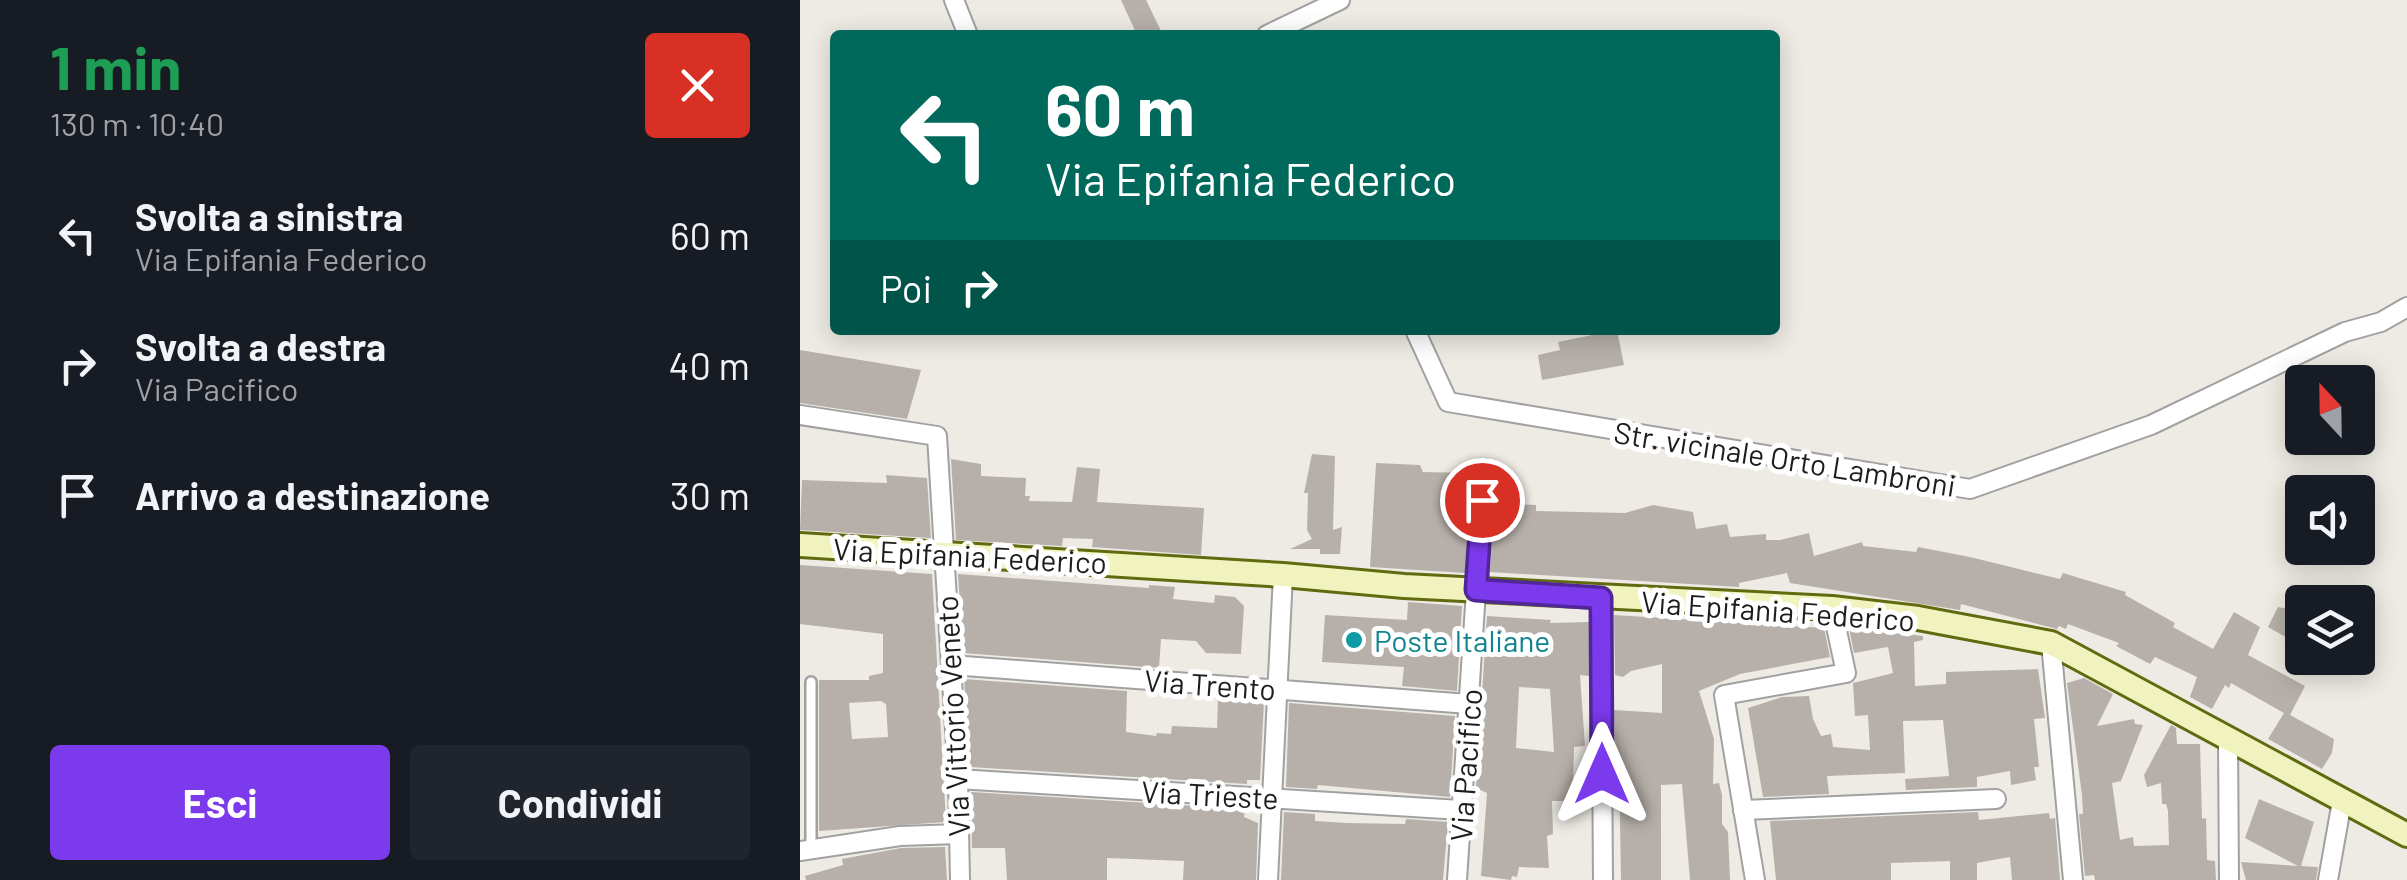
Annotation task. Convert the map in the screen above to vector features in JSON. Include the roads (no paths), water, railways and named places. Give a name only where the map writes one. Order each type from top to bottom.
[{"type":"main road","name":"Via Epifania Federico","points":[[800,545],[1601,598],[1832,608],[1918,618],[2051,643],[2407,835]]},
{"type":"street","points":[[954,0],[966,30]]},
{"type":"street","points":[[1282,30],[1340,0]]},
{"type":"street","name":"Str. vicinale Orto Lambroni","points":[[1417,335],[1448,402],[1970,489],[2151,425],[2345,332],[2381,322],[2407,307]]},
{"type":"street","name":"Via Vittorio Veneto","points":[[800,415],[937,436],[958,779],[960,880]]},
{"type":"street","name":"Via Pacifico","points":[[1457,880],[1484,470]]},
{"type":"street","points":[[1268,880],[1284,575]]},
{"type":"street","points":[[1601,598],[1603,880]]},
{"type":"street","points":[[1755,880],[1724,695],[1846,672],[1832,608]]},
{"type":"street","points":[[2051,643],[2073,880]]},
{"type":"street","name":"Via Trento","points":[[951,666],[1469,704]]},
{"type":"street","points":[[2228,739],[2229,880]]},
{"type":"street","name":"Via Trieste","points":[[958,779],[1461,810]]},
{"type":"street","points":[[1743,810],[1996,799]]},
{"type":"street","points":[[2328,880],[2342,801]]},
{"type":"street","points":[[806,850],[900,836],[959,834]]},
{"type":"lane","points":[[806,850],[811,682]]},
{"type":"place","name":"Poste Italiane","points":[[1354,640]]}]
